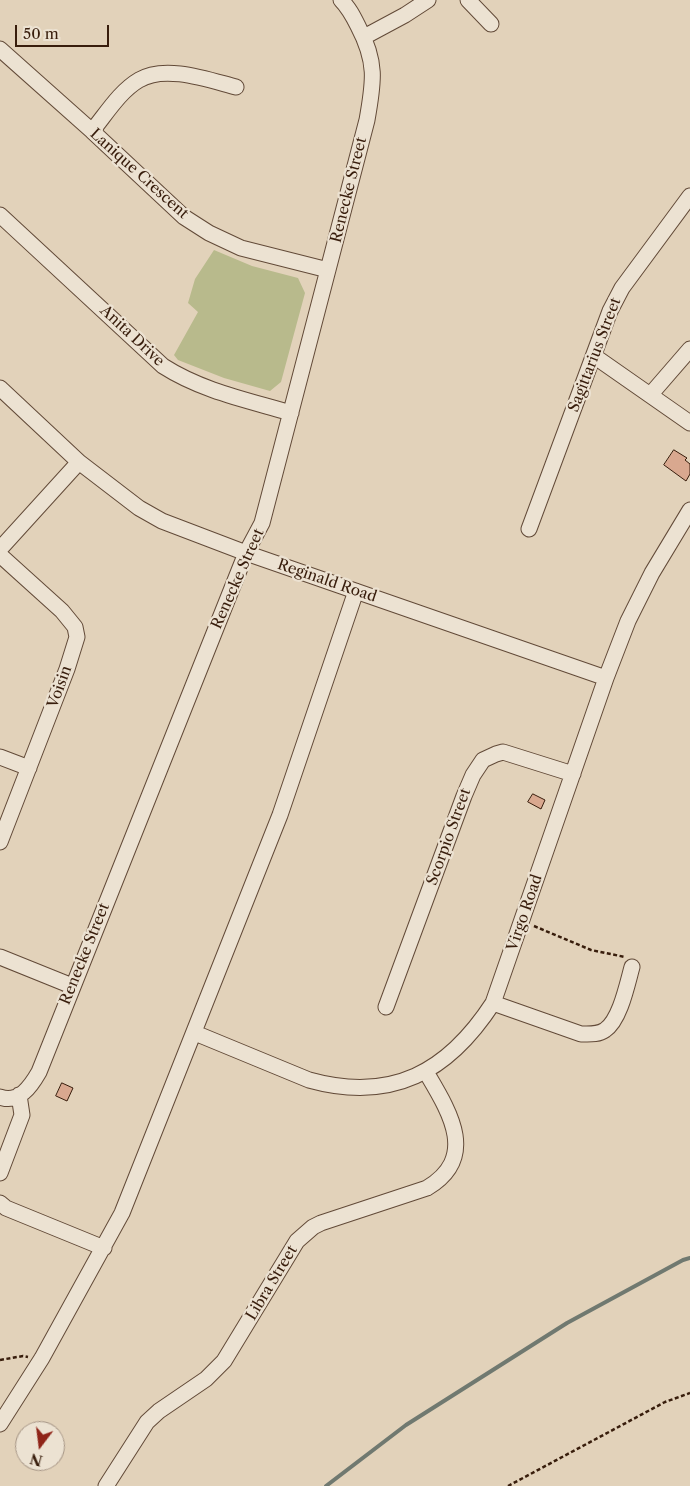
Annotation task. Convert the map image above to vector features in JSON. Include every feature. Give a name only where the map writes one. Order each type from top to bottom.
[{"type":"street","name":"Renecke Street","points":[[19,1095],[26,1092],[39,1072],[246,554],[262,523],[367,120],[373,86],[371,59],[364,36],[348,7],[341,0]]},
{"type":"street","points":[[364,36],[405,15],[428,0]]},
{"type":"street","points":[[468,0],[491,24]]},
{"type":"street","name":"Lanique Crescent","points":[[0,49],[184,217],[209,233],[241,248],[328,270]]},
{"type":"street","points":[[92,131],[138,80],[151,75],[172,73],[192,75],[236,87]]},
{"type":"street","name":"Sagittarius Street","points":[[529,529],[610,310],[622,288],[690,196]]},
{"type":"street","name":"Anita Drive","points":[[0,214],[163,366],[178,376],[204,388],[291,413]]},
{"type":"street","points":[[651,394],[690,349]]},
{"type":"street","points":[[594,356],[651,394],[690,424]]},
{"type":"street","name":"Reginald Road","points":[[0,388],[79,462],[139,508],[162,521],[246,554],[606,678]]},
{"type":"street","points":[[0,549],[79,462]]},
{"type":"street","name":"Virgo Road","points":[[195,1033],[309,1080],[350,1088],[380,1087],[426,1072],[451,1055],[465,1041],[493,1003],[606,678],[628,621],[652,573],[690,510]]},
{"type":"street","name":"Voisin","points":[[0,555],[66,615],[75,627],[77,637],[68,669],[0,842]]},
{"type":"street","points":[[0,1424],[42,1358],[122,1213],[280,815],[356,591]]},
{"type":"street","name":"Scorpio Street","points":[[386,1006],[466,789],[483,760],[488,756],[503,752],[573,774]]},
{"type":"street","points":[[0,757],[30,768]]},
{"type":"street","points":[[0,957],[72,986]]},
{"type":"street","points":[[493,1003],[581,1034],[595,1034],[604,1031],[611,1025],[621,1004],[632,968]]},
{"type":"street","name":"Libra Street","points":[[106,1486],[147,1422],[159,1411],[206,1379],[224,1361],[297,1241],[304,1234],[321,1223],[427,1188],[446,1173],[456,1150],[454,1128],[448,1110],[426,1072]]},
{"type":"street","points":[[0,1172],[22,1115],[19,1095],[2,1098]]},
{"type":"street","points":[[0,1203],[6,1208],[104,1248]]},
{"type":"path","points":[[523,919],[543,932],[591,950],[627,958],[631,961],[632,968]]},
{"type":"path","points":[[0,1360],[23,1356],[42,1358]]},
{"type":"path","points":[[508,1486],[665,1402],[690,1393]]},
{"type":"green space","points":[[214,250],[252,266],[298,278],[305,293],[281,382],[270,391],[224,378],[178,360],[174,355],[198,312],[188,303],[195,279]]},
{"type":"building","points":[[674,450],[687,458],[685,460],[690,464],[690,474],[686,481],[664,465]]},
{"type":"building","points":[[533,794],[545,800],[541,809],[528,802]]},
{"type":"building","points":[[62,1083],[73,1088],[67,1101],[56,1096]]},
{"type":"waterway","points":[[326,1486],[406,1425],[567,1323],[683,1260],[690,1258]]}]
